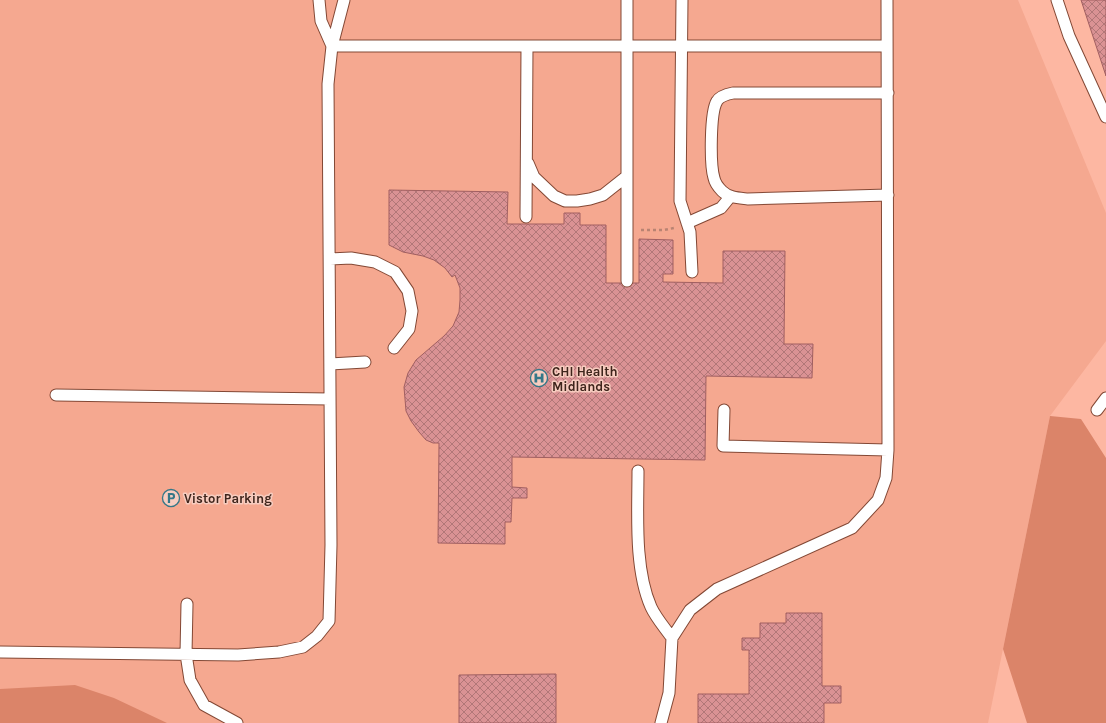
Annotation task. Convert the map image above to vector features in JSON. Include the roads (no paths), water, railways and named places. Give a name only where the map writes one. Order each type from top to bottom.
[{"type":"lane","points":[[319,0],[321,20],[332,46]]},
{"type":"lane","points":[[0,652],[238,654],[279,652],[303,647],[317,636],[329,621],[331,545],[328,84],[332,46],[344,0]]},
{"type":"lane","points":[[627,0],[627,281]]},
{"type":"lane","points":[[682,0],[680,201],[690,232],[692,272]]},
{"type":"lane","points":[[662,723],[669,693],[672,638],[690,610],[717,589],[852,528],[878,500],[886,478],[888,450],[887,0]]},
{"type":"lane","points":[[1057,0],[1069,36],[1106,117]]},
{"type":"lane","points":[[332,46],[887,46]]},
{"type":"lane","points":[[526,217],[527,47]]},
{"type":"lane","points":[[888,93],[733,93],[725,95],[718,100],[713,112],[712,168],[714,180],[723,192],[730,197],[748,199],[888,195]]},
{"type":"lane","points":[[526,159],[534,178],[554,196],[565,200],[583,200],[603,194],[627,176]]},
{"type":"lane","points":[[687,223],[721,208],[730,197]]},
{"type":"lane","points":[[330,259],[351,258],[375,262],[395,272],[408,291],[412,311],[409,329],[394,348]]},
{"type":"lane","points":[[330,364],[365,362]]},
{"type":"lane","points":[[56,395],[330,399]]},
{"type":"lane","points":[[1097,410],[1106,398]]},
{"type":"lane","points":[[724,410],[724,446],[888,450]]},
{"type":"lane","points":[[638,471],[638,544],[643,582],[652,608],[672,638]]},
{"type":"lane","points":[[187,604],[186,654],[190,680],[204,704],[237,723]]},
{"type":"place","name":"CHI Health Midlands","points":[[539,378]]},
{"type":"place","name":"Vistor Parking","points":[[171,498]]}]
